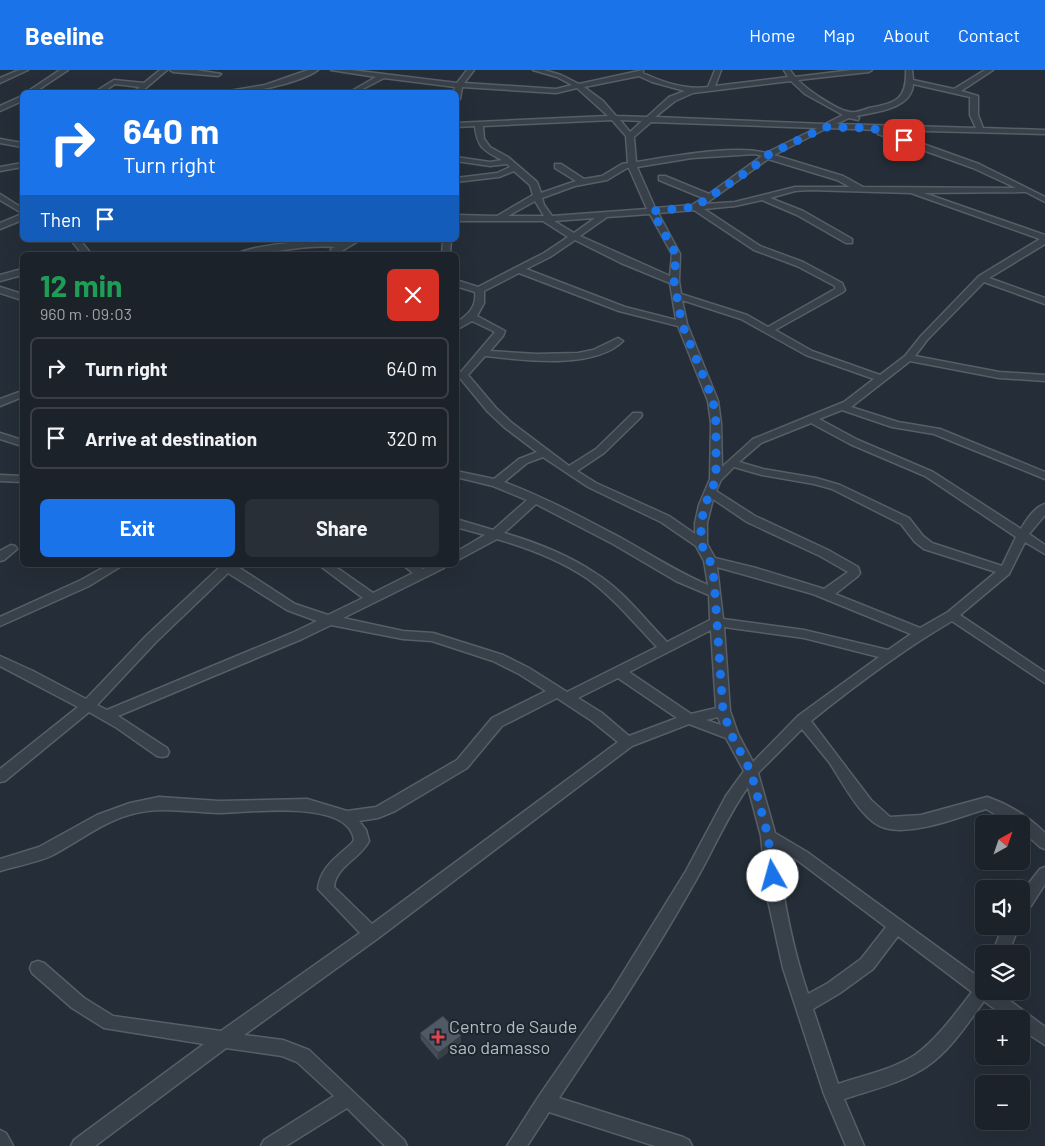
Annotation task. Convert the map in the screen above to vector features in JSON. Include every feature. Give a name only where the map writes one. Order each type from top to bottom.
[{"type":"street","points":[[2,80],[10,75],[11,70]]},
{"type":"street","points":[[2,80],[25,70]]},
{"type":"street","points":[[34,90],[65,70]]},
{"type":"street","points":[[140,90],[164,70]]},
{"type":"street","points":[[173,70],[219,74]]},
{"type":"street","points":[[248,90],[266,87],[302,71],[315,70]]},
{"type":"street","points":[[334,70],[459,85],[556,91],[640,72],[654,81],[692,91]]},
{"type":"street","points":[[458,90],[459,85],[471,70]]},
{"type":"street","points":[[536,70],[550,71],[579,86],[600,104],[630,136],[632,164],[652,211],[676,254],[674,281],[682,324],[713,400],[716,423],[716,479]]},
{"type":"street","points":[[711,88],[718,70]]},
{"type":"street","points":[[787,70],[792,80],[806,91],[872,128],[976,166],[1045,200]]},
{"type":"street","points":[[630,136],[672,100],[692,91],[869,70]]},
{"type":"street","points":[[695,207],[751,169],[768,155],[849,115],[894,104],[905,96],[910,87],[909,70]]},
{"type":"street","points":[[954,92],[990,70]]},
{"type":"street","points":[[357,90],[381,77]]},
{"type":"street","points":[[910,81],[966,94],[975,98],[974,115],[980,129]]},
{"type":"street","points":[[102,90],[114,82],[145,85]]},
{"type":"street","points":[[0,109],[20,99]]},
{"type":"street","points":[[459,126],[614,118],[825,127],[980,129],[1045,132]]},
{"type":"street","points":[[479,124],[480,139],[487,149],[505,159],[534,184],[536,197],[548,219],[574,236],[624,261],[674,281]]},
{"type":"street","points":[[9,143],[20,138]]},
{"type":"street","points":[[0,141],[20,145]]},
{"type":"street","points":[[499,218],[536,197],[583,182],[604,178],[632,164],[711,155],[755,152],[768,155],[840,178],[862,190]]},
{"type":"street","points":[[459,159],[490,164],[507,162]]},
{"type":"street","points":[[0,169],[20,165]]},
{"type":"street","points":[[558,166],[583,182]]},
{"type":"street","points":[[459,180],[499,175],[514,168]]},
{"type":"street","points":[[662,178],[709,197]]},
{"type":"street","points":[[459,218],[548,219],[604,216],[735,204],[795,189],[911,192],[1028,190]]},
{"type":"street","points":[[911,192],[1045,239]]},
{"type":"street","points":[[0,196],[20,211]]},
{"type":"street","points":[[762,197],[800,213],[849,241]]},
{"type":"street","points":[[695,207],[757,248],[811,269],[839,285],[840,290],[769,330]]},
{"type":"street","points":[[459,210],[468,217]]},
{"type":"street","points":[[459,284],[479,290],[547,255],[604,216]]},
{"type":"street","points":[[0,226],[20,218]]},
{"type":"street","points":[[854,1146],[833,1094],[791,968],[775,896],[768,836],[751,772],[731,734],[723,711],[714,579],[710,561],[701,544],[701,523],[716,479],[731,463],[757,441],[842,407],[908,358],[924,338],[982,278],[1045,239]]},
{"type":"street","points":[[77,242],[85,252]]},
{"type":"street","points":[[337,252],[349,242]]},
{"type":"street","points":[[254,252],[303,243],[349,242]]},
{"type":"street","points":[[519,270],[613,306],[682,324]]},
{"type":"street","points":[[0,278],[20,273]]},
{"type":"street","points":[[982,278],[1045,301]]},
{"type":"street","points":[[0,290],[20,296]]},
{"type":"street","points":[[459,325],[472,317],[479,306],[481,297],[479,290]]},
{"type":"street","points":[[676,295],[726,310],[769,330],[810,353],[880,378]]},
{"type":"street","points":[[472,317],[500,331],[500,334],[484,353],[460,374],[492,410],[508,425],[569,471],[592,485],[665,520],[701,544]]},
{"type":"street","points":[[484,353],[540,357],[577,356],[597,351],[618,342]]},
{"type":"street","points":[[908,358],[999,375],[1045,378]]},
{"type":"street","points":[[0,403],[20,395]]},
{"type":"street","points":[[0,403],[20,401]]},
{"type":"street","points":[[842,407],[896,425],[936,430],[1045,476]]},
{"type":"street","points":[[569,471],[600,451],[637,415]]},
{"type":"street","points":[[811,419],[854,442],[929,474],[1045,550]]},
{"type":"street","points":[[0,436],[20,441]]},
{"type":"street","points":[[496,483],[524,461],[546,452]]},
{"type":"street","points":[[731,463],[762,472],[831,485],[904,521],[919,539],[928,546],[1005,572]]},
{"type":"street","points":[[459,475],[496,483],[535,499],[617,540],[680,578],[714,592]]},
{"type":"street","points":[[0,478],[20,480]]},
{"type":"street","points":[[710,492],[751,518],[824,552],[854,570],[854,573],[826,594]]},
{"type":"street","points":[[459,555],[495,535],[535,499]]},
{"type":"street","points":[[516,1146],[619,994],[691,874],[731,800],[751,772],[803,720],[845,687],[921,633],[952,615],[1005,572],[1031,522],[1045,508]]},
{"type":"street","points":[[459,524],[510,538],[537,548],[592,576],[610,589],[665,648]]},
{"type":"street","points":[[0,557],[11,549]]},
{"type":"street","points":[[710,561],[789,581],[921,633]]},
{"type":"street","points":[[0,622],[85,583],[113,567]]},
{"type":"street","points":[[327,567],[372,598]]},
{"type":"street","points":[[412,567],[422,574]]},
{"type":"street","points":[[106,715],[297,636],[436,567]]},
{"type":"street","points":[[0,777],[78,715],[151,639],[226,568],[290,607],[328,620],[403,635],[433,637],[498,658],[562,695],[612,728],[627,742]]},
{"type":"street","points":[[952,615],[1045,678]]},
{"type":"street","points":[[0,865],[44,852],[109,816],[130,809],[159,804],[219,807],[251,805],[306,806],[328,810],[347,817],[378,812],[390,807],[462,764],[497,722],[619,672],[717,622],[804,634],[890,655]]},
{"type":"street","points":[[0,662],[106,715],[162,752]]},
{"type":"street","points":[[619,672],[689,719],[731,734]]},
{"type":"street","points":[[80,1146],[223,1040],[372,934],[627,742],[689,719],[723,711]]},
{"type":"street","points":[[803,720],[881,821],[889,824],[904,824],[945,816],[987,803],[1003,810],[1043,839]]},
{"type":"street","points":[[347,817],[360,834],[362,841],[357,849],[330,871],[326,880],[326,889],[372,934]]},
{"type":"street","points":[[768,836],[802,856],[975,983]]},
{"type":"street","points":[[1030,892],[1045,873]]},
{"type":"street","points":[[803,1006],[834,988],[867,964],[896,926]]},
{"type":"street","points":[[38,968],[78,1003],[110,1023],[283,1048],[303,1056],[398,1146]]},
{"type":"street","points":[[833,1094],[920,1061],[939,1043],[976,1000]]},
{"type":"street","points":[[997,1000],[1010,1010]]},
{"type":"street","points":[[1030,1026],[1045,1038]]},
{"type":"street","points":[[270,1146],[348,1097]]},
{"type":"street","points":[[545,1102],[683,1146]]},
{"type":"street","points":[[0,1139],[4,1146]]},
{"type":"building","points":[[443,1016],[461,1036],[438,1053],[420,1033]]},
{"type":"place","name":"Centro de Saude sao damasso","points":[[438,1037]]},
{"type":"route","points":[[773,876],[768,836],[751,772],[731,734],[723,711],[714,579],[710,561],[701,544],[701,523],[705,505],[716,479],[716,423],[713,400],[682,324],[674,281],[676,254],[668,236],[652,211],[695,207],[751,169],[768,155],[825,127],[872,128],[904,140]]}]
